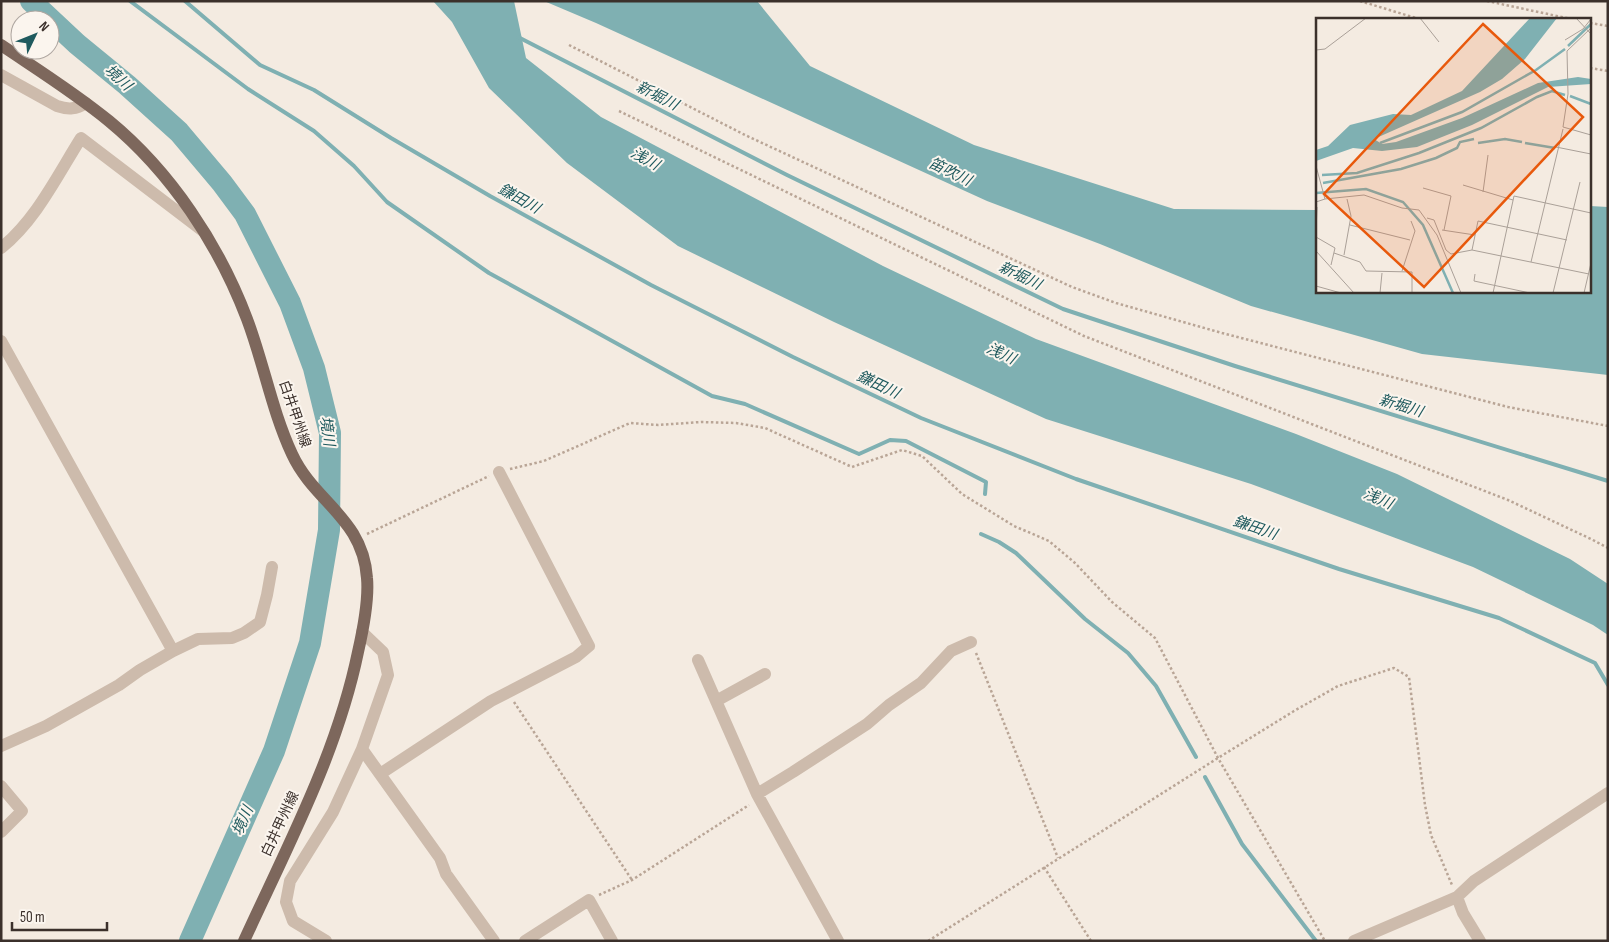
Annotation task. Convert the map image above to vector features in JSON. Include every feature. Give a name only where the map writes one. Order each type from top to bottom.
[{"type":"main road","name":"白井甲州線","points":[[1,46],[86,103],[112,123],[183,200],[204,232],[228,275],[263,364],[281,429],[293,457],[306,477],[355,536],[364,556],[368,580],[362,632],[344,708],[326,760],[244,941]]},
{"type":"street","points":[[1,75],[57,106],[66,109],[77,108],[86,103]]},
{"type":"street","points":[[1,248],[28,222],[81,138],[204,232]]},
{"type":"street","points":[[1,341],[173,651]]},
{"type":"street","points":[[380,774],[491,701],[576,657],[589,646],[498,472]]},
{"type":"street","points":[[1,746],[54,721],[119,685],[140,670],[173,651],[198,639],[232,638],[244,633],[260,622],[272,567]]},
{"type":"street","points":[[326,941],[293,921],[286,902],[290,881],[333,812],[362,749],[388,675],[383,652],[362,632]]},
{"type":"street","points":[[757,794],[867,724],[889,705],[920,683],[951,651],[971,642]]},
{"type":"street","points":[[698,660],[757,794],[838,941]]},
{"type":"street","points":[[716,701],[765,674]]},
{"type":"street","points":[[362,749],[440,858],[446,874],[494,941]]},
{"type":"street","points":[[1,786],[22,810],[1,832]]},
{"type":"street","points":[[1354,941],[1457,897],[1474,881],[1608,793]]},
{"type":"street","points":[[1457,897],[1463,913],[1480,941]]},
{"type":"street","points":[[525,941],[589,900],[612,941]]},
{"type":"path","points":[[1360,1],[1416,18]]},
{"type":"path","points":[[1487,1],[1567,18]]},
{"type":"path","points":[[1592,23],[1608,26]]},
{"type":"path","points":[[569,45],[745,135],[1072,288],[1116,303],[1231,336],[1508,407],[1608,426]]},
{"type":"path","points":[[1592,68],[1608,71]]},
{"type":"path","points":[[619,111],[1084,336],[1508,500],[1592,538],[1608,548]]},
{"type":"path","points":[[355,536],[367,534],[498,472],[544,461],[630,423],[658,425],[700,422],[736,423],[765,428],[852,466],[902,450],[922,456],[962,494],[1014,526],[1049,541],[1075,563],[1112,602],[1155,638],[1218,758],[1325,941]]},
{"type":"path","points":[[971,642],[1058,858]]},
{"type":"path","points":[[928,941],[1218,758],[1338,686],[1394,668],[1409,677],[1425,805],[1431,835],[1457,897]]},
{"type":"path","points":[[507,692],[632,880]]},
{"type":"path","points":[[589,900],[632,880],[750,804],[757,794]]},
{"type":"path","points":[[1044,867],[1091,941]]},
{"type":"water","name":"浅川","points":[[433,1],[514,1],[526,58],[601,117],[883,266],[1036,339],[1296,434],[1397,474],[1570,559],[1608,584],[1608,635],[1593,625],[1473,567],[1251,484],[1046,419],[834,322],[678,246],[567,163],[489,88],[452,22]]},
{"type":"water","name":"笛吹川","points":[[544,1],[757,1],[810,66],[974,145],[1174,209],[1316,210],[1316,292],[1592,292],[1592,206],[1608,207],[1608,375],[1422,354],[1251,306],[1100,244],[987,201]]},
{"type":"waterway","name":"境川","points":[[31,1],[77,44],[127,85],[179,132],[222,183],[245,214],[290,303],[314,368],[330,433],[329,530],[310,643],[274,751],[190,941]]},
{"type":"waterway","points":[[130,1],[248,89],[314,131],[354,166],[387,202],[489,273],[712,396],[745,404],[859,454],[890,440],[906,441],[986,482],[985,494]]},
{"type":"waterway","name":"鎌田川","points":[[185,1],[260,65],[314,90],[490,196],[651,285],[793,357],[921,418],[1076,479],[1339,569],[1499,618],[1595,663],[1608,685]]},
{"type":"waterway","name":"新堀川","points":[[518,37],[787,175],[1063,309],[1235,366],[1608,481]]},
{"type":"waterway","points":[[981,534],[999,542],[1016,553],[1085,619],[1128,653],[1156,686],[1196,757]]},
{"type":"waterway","points":[[1205,777],[1242,844],[1316,941]]}]
